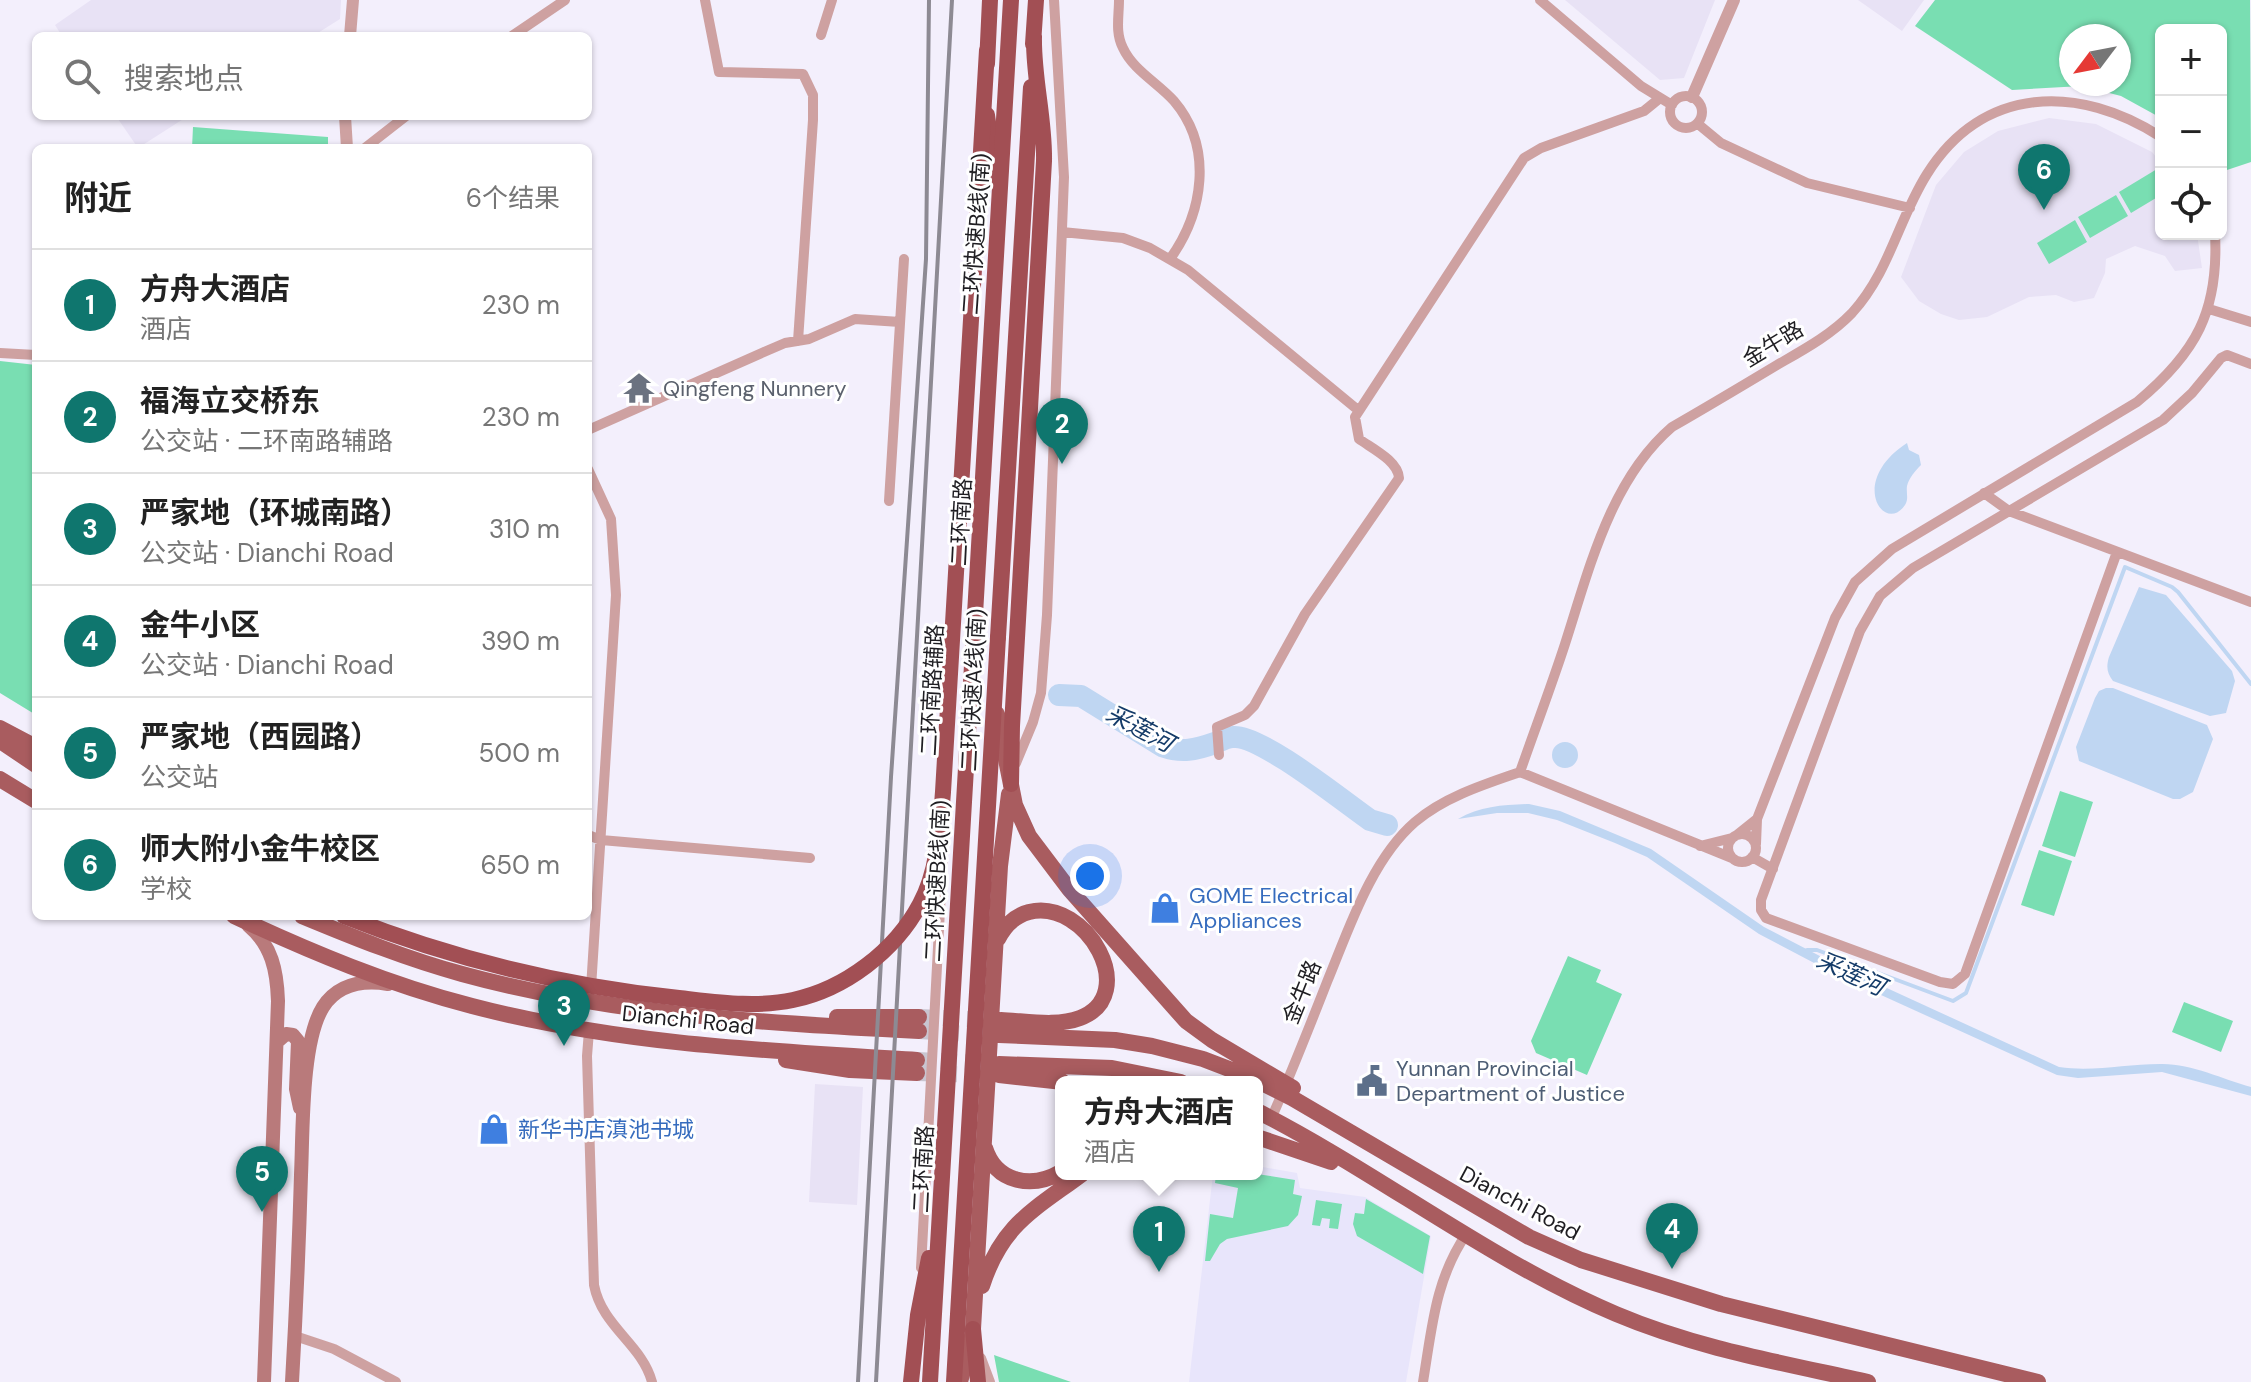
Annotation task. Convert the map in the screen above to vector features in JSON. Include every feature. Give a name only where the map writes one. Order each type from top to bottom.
[{"type":"highway","points":[[988,0],[986,102],[998,204],[997,237]]},
{"type":"highway","name":"二环快速B线(南)","points":[[931,1382],[1012,0]]},
{"type":"highway","name":"二环快速A线(南)","points":[[955,1382],[1034,0]]},
{"type":"highway","points":[[1011,784],[1044,161],[1044,129],[1035,75],[1034,36]]},
{"type":"highway","points":[[355,920],[429,948],[528,974],[632,992],[742,1003],[778,1003],[810,995],[852,975],[886,948],[921,903],[931,874],[938,836],[946,760],[987,50]]},
{"type":"highway","points":[[973,291],[978,249],[995,168],[1007,69]]},
{"type":"highway","points":[[913,1382],[920,1300],[940,1205]]},
{"type":"highway","points":[[973,1329],[976,1382]]},
{"type":"main road","name":"二环南路","points":[[931,1382],[1012,0]]},
{"type":"main road","name":"二环南路","points":[[955,1382],[992,671],[1034,0]]},
{"type":"main road","points":[[992,671],[1019,816],[1043,857],[1175,1010],[1212,1040],[1265,1070],[1281,1088]]},
{"type":"main road","points":[[0,730],[32,745]]},
{"type":"main road","points":[[0,742],[32,763]]},
{"type":"main road","points":[[0,779],[32,799]]},
{"type":"main road","points":[[973,1329],[1001,859],[1011,784]]},
{"type":"main road","points":[[996,944],[1008,924],[1020,915],[1035,911],[1058,913],[1073,920],[1092,939],[1104,962],[1106,978],[1100,1004],[1083,1017],[1000,1028],[1152,1046],[1249,1076]]},
{"type":"main road","points":[[239,920],[260,936],[271,955],[277,990],[278,1041],[264,1382]]},
{"type":"main road","name":"Dianchi Road","points":[[243,920],[310,950],[415,990],[497,1013],[589,1031],[713,1046],[836,1068],[917,1067]]},
{"type":"main road","name":"Dianchi Road","points":[[312,920],[443,969],[503,985],[590,1002],[715,1017],[919,1024]]},
{"type":"main road","points":[[292,1382],[303,1124],[311,1041],[317,1018],[327,1001],[347,987],[383,983],[415,990]]},
{"type":"main road","points":[[278,1041],[286,1034],[293,1035],[298,1041],[296,1089],[303,1124]]},
{"type":"main road","points":[[1055,1080],[999,1069],[1112,1068],[1151,1076]]},
{"type":"main road","points":[[1263,1081],[1281,1088]]},
{"type":"main road","points":[[1263,1110],[1281,1088]]},
{"type":"main road","name":"Dianchi Road","points":[[1281,1088],[1529,1237],[1611,1271],[1721,1304],[2038,1382]]},
{"type":"main road","points":[[1263,1113],[1577,1296],[1644,1325],[1715,1346],[1868,1382]]},
{"type":"main road","points":[[1263,1139],[1327,1160],[1393,1190]]},
{"type":"main road","points":[[984,1146],[994,1166],[1010,1179],[1037,1182],[1055,1174]]},
{"type":"main road","points":[[955,1382],[973,1329],[985,1275],[1004,1239],[1030,1211],[1074,1180]]},
{"type":"street","points":[[350,32],[353,0]]},
{"type":"street","points":[[518,32],[565,0]]},
{"type":"street","points":[[705,0],[719,72],[803,74],[813,95],[798,341]]},
{"type":"street","points":[[821,35],[832,0]]},
{"type":"street","name":"二环南路辅路","points":[[913,1382],[971,363],[988,0]]},
{"type":"street","points":[[1011,784],[1037,710],[1044,673],[1062,232],[1063,143],[1054,0]]},
{"type":"street","points":[[1119,0],[1118,33],[1121,46],[1128,58],[1173,99],[1182,112],[1190,128],[1199,163],[1198,200],[1192,220],[1170,259]]},
{"type":"street","points":[[1540,0],[1641,86],[1672,105]]},
{"type":"street","points":[[1692,97],[1734,0]]},
{"type":"street","points":[[1683,96],[1692,97],[1701,107],[1702,116],[1698,124],[1690,128],[1677,126],[1671,119],[1672,105],[1683,96]]},
{"type":"street","points":[[1219,755],[1217,727],[1245,715],[1254,706],[1305,614],[1399,478],[1393,464],[1359,439],[1355,417],[1524,158],[1541,148],[1644,111],[1660,98]]},
{"type":"street","name":"金牛路","points":[[1281,1088],[1343,942],[1386,854],[1398,838],[1431,810],[1520,772],[1591,562],[1613,509],[1636,466],[1657,440],[1672,427],[1811,345],[1850,315],[1883,271],[1926,175],[1958,137],[1977,123],[2020,105],[2044,100],[2088,104],[2133,119],[2155,133]]},
{"type":"street","points":[[345,120],[347,144]]},
{"type":"street","points":[[370,144],[401,120]]},
{"type":"street","points":[[1698,124],[1721,143],[1807,183],[1910,208]]},
{"type":"street","points":[[1062,232],[1123,238],[1170,259],[1188,270],[1358,410]]},
{"type":"street","points":[[1520,772],[1743,862],[1754,854],[1757,819],[1835,618],[1855,582],[1892,549],[2137,402],[2158,385],[2196,338],[2209,309],[2217,268],[2215,240]]},
{"type":"street","points":[[889,501],[904,259]]},
{"type":"street","points":[[2209,309],[2251,322]]},
{"type":"street","points":[[592,428],[764,352],[809,339],[855,319],[900,322]]},
{"type":"street","points":[[0,353],[32,355]]},
{"type":"street","points":[[2117,552],[1965,974],[1953,984],[1940,982],[1766,918],[1761,910],[1761,900],[1860,631],[1880,596],[1913,568],[2163,420],[2192,393],[2221,358],[2227,355],[2251,364]]},
{"type":"street","points":[[590,1002],[616,595],[611,519],[592,478]]},
{"type":"street","points":[[1984,493],[2009,511],[2251,602]]},
{"type":"street","points":[[1732,858],[1728,846],[1734,837],[1757,819]]},
{"type":"street","points":[[592,837],[601,840],[810,858]]},
{"type":"street","points":[[1700,846],[1734,837],[1751,838],[1754,854],[1773,869]]},
{"type":"street","points":[[589,1031],[587,1056],[594,1285],[598,1302],[608,1320],[644,1362],[652,1382]]},
{"type":"street","points":[[1423,1382],[1439,1288],[1445,1270],[1467,1233]]},
{"type":"street","points":[[973,1329],[990,1382]]},
{"type":"street","points":[[295,1336],[334,1349],[396,1382]]},
{"type":"shaded area","points":[[91,0],[341,0],[340,19],[319,32],[59,32],[55,25]]},
{"type":"shaded area","points":[[1565,0],[1715,0],[1684,78],[1660,80]]},
{"type":"shaded area","points":[[1858,0],[1924,0],[1902,31]]},
{"type":"shaded area","points":[[2049,118],[2096,124],[2152,152],[2155,156],[2155,240],[2198,240],[2202,268],[2175,271],[2165,256],[2135,246],[2106,259],[2105,273],[2094,298],[2074,302],[2056,295],[2029,297],[1987,317],[1959,320],[1919,301],[1901,277],[1936,185],[1964,152],[1998,131]]},
{"type":"shaded area","points":[[119,120],[182,120],[144,144],[135,144]]},
{"type":"shaded area","points":[[815,1084],[863,1087],[857,1205],[809,1202]]},
{"type":"shaded area","points":[[1263,1167],[1297,1173],[1300,1188],[1365,1197],[1431,1236],[1406,1382],[1189,1382],[1212,1180],[1263,1180]]},
{"type":"green space","points":[[1935,0],[2250,0],[2251,162],[2227,170],[2227,24],[2155,24],[2155,115],[2121,96],[2131,96],[2131,24],[2059,24],[2059,87],[2012,90],[1915,26]]},
{"type":"green space","points":[[193,127],[328,137],[328,144],[192,144]]},
{"type":"green space","points":[[2155,170],[2155,199],[2131,213],[2119,192]]},
{"type":"green space","points":[[2116,195],[2128,216],[2090,238],[2078,217]]},
{"type":"green space","points":[[2075,220],[2087,242],[2049,264],[2037,243]]},
{"type":"green space","points":[[0,361],[32,365],[32,713],[0,693]]},
{"type":"green space","points":[[2060,791],[2093,802],[2075,857],[2042,846]]},
{"type":"green space","points":[[2039,850],[2072,861],[2054,916],[2021,905]]},
{"type":"green space","points":[[1568,956],[1601,970],[1596,982],[1622,994],[1587,1075],[1536,1053],[1531,1041]]},
{"type":"green space","points":[[2184,1002],[2233,1021],[2221,1052],[2172,1032]]},
{"type":"green space","points":[[1263,1175],[1295,1180],[1293,1194],[1302,1196],[1298,1215],[1288,1226],[1227,1239],[1220,1244],[1210,1261],[1205,1261],[1210,1214],[1233,1218],[1238,1188],[1215,1183],[1215,1180],[1263,1180]]},
{"type":"green space","points":[[1366,1199],[1430,1236],[1423,1274],[1357,1236],[1353,1224],[1355,1213],[1364,1214]]},
{"type":"green space","points":[[1316,1200],[1342,1204],[1338,1229],[1329,1228],[1330,1219],[1322,1218],[1320,1226],[1312,1225]]},
{"type":"green space","points":[[994,1355],[1071,1382],[999,1382]]},
{"type":"water","points":[[1907,443],[1909,450],[1919,455],[1921,465],[1908,483],[1905,505],[1897,513],[1888,513],[1881,509],[1876,500],[1879,473],[1889,458]]},
{"type":"water","points":[[2139,587],[2166,595],[2232,671],[2235,681],[2226,713],[2210,716],[2113,681],[2108,670],[2109,657]]},
{"type":"water","points":[[2113,688],[2207,725],[2213,739],[2193,792],[2173,799],[2079,761],[2076,747],[2095,698],[2099,691]]},
{"type":"water","points":[[1565,742],[1574,746],[1578,755],[1574,764],[1565,768],[1556,764],[1552,755],[1556,746]]},
{"type":"water","name":"采莲河","points":[[1529,804],[1560,811],[1651,849],[1764,927],[1841,967],[2059,1067],[2084,1069],[2171,1064],[2251,1087],[2251,1096],[2162,1072],[2078,1078],[2057,1075],[1837,975],[1759,934],[1647,857],[1615,843],[1557,820],[1528,813],[1497,813],[1458,819],[1484,809]]},
{"type":"waterway","points":[[1807,950],[1817,950],[1953,1001],[1966,993],[2125,567],[2178,592],[2251,684]]},
{"type":"waterway","name":"采莲河","points":[[1059,695],[1081,696],[1169,748],[1188,750],[1231,737],[1246,739],[1281,757],[1370,820],[1387,825]]},
{"type":"tunnel","points":[[919,1017],[988,1020]]},
{"type":"tunnel","points":[[919,1031],[986,1035]]},
{"type":"tunnel","points":[[917,1060],[984,1063]]},
{"type":"tunnel","points":[[917,1073],[983,1075]]},
{"type":"railway","points":[[858,1382],[891,777],[926,259],[929,0]]},
{"type":"railway","points":[[876,1382],[952,0]]},
{"type":"place","name":"师大附小金牛校区","points":[[2044,210]]},
{"type":"place","name":"Qingfeng Nunnery","points":[[639,388]]},
{"type":"place","name":"福海立交桥东","points":[[1062,464]]},
{"type":"place","name":"GOME Electrical Appliances","points":[[1165,908]]},
{"type":"place","name":"严家地（环城南路）","points":[[564,1046]]},
{"type":"place","name":"Yunnan Provincial Department of Justice","points":[[1372,1081]]},
{"type":"place","name":"新华书店滇池书城","points":[[494,1129]]},
{"type":"place","name":"严家地（西园路）","points":[[262,1212]]},
{"type":"place","name":"金牛小区","points":[[1672,1269]]},
{"type":"place","name":"方舟大酒店","points":[[1159,1272]]}]
